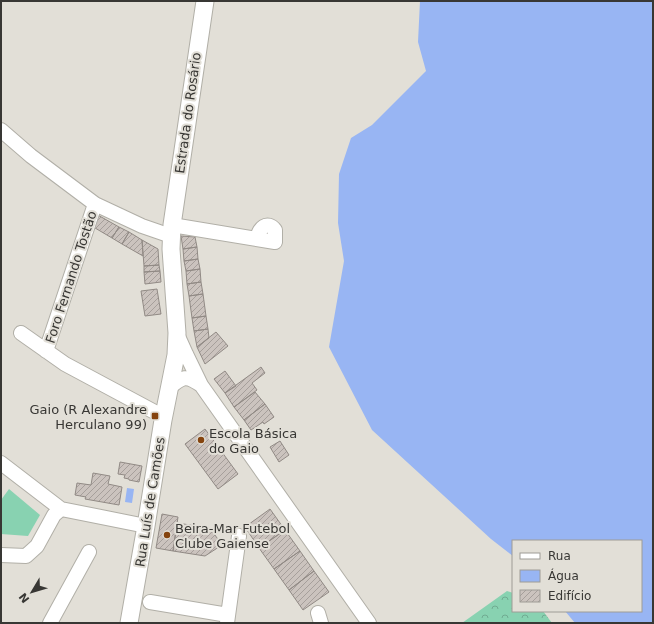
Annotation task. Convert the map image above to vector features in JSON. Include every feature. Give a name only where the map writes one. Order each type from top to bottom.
[{"type":"street","name":"Estrada do Rosário","points":[[177,333],[171,248],[172,231],[205,1]]},
{"type":"street","points":[[1,130],[31,156],[95,204],[142,226],[172,231],[257,239]]},
{"type":"street","name":"Foro Fernando Tostão","points":[[46,351],[95,204]]},
{"type":"street","name":"Foro Fernando Tostão","points":[[22,333],[65,364],[164,417]]},
{"type":"street","points":[[177,333],[201,385],[369,623]]},
{"type":"street","name":"Rua Luís de Camões","points":[[129,623],[176,355],[177,333]]},
{"type":"street","points":[[169,388],[183,378],[188,378],[201,385]]},
{"type":"street","points":[[1,463],[61,509],[146,526]]},
{"type":"street","points":[[1,555],[26,556],[37,546],[54,515],[61,509]]},
{"type":"street","points":[[150,602],[228,619],[239,536]]},
{"type":"street","points":[[50,623],[89,552]]},
{"type":"green space","points":[[9,489],[40,515],[28,536],[1,534],[1,500]]},
{"type":"green space","points":[[507,591],[512,593],[512,612],[544,612],[552,623],[462,623]]},
{"type":"water","points":[[420,1],[653,1],[653,623],[575,623],[566,612],[642,612],[642,540],[512,540],[512,555],[491,539],[372,430],[329,347],[344,261],[338,223],[339,174],[351,138],[372,125],[426,71],[418,42]]},
{"type":"water","points":[[127,488],[134,489],[132,503],[125,502]]},
{"type":"building","points":[[96,214],[119,227],[112,238],[90,225]]},
{"type":"building","points":[[119,227],[129,232],[122,244],[112,238]]},
{"type":"building","points":[[129,232],[142,240],[143,256],[122,244]]},
{"type":"building","points":[[181,236],[195,237],[197,247],[183,249]]},
{"type":"building","points":[[142,240],[158,249],[159,265],[144,266]]},
{"type":"building","points":[[197,247],[198,259],[184,261],[183,249]]},
{"type":"building","points":[[198,259],[200,269],[186,271],[184,261]]},
{"type":"building","points":[[159,265],[160,271],[144,272],[144,266]]},
{"type":"building","points":[[200,269],[201,282],[187,284],[186,271]]},
{"type":"building","points":[[160,271],[161,282],[145,284],[144,272]]},
{"type":"building","points":[[201,282],[203,294],[189,296],[187,284]]},
{"type":"building","points":[[157,289],[161,314],[145,316],[141,291]]},
{"type":"building","points":[[203,294],[206,316],[192,318],[189,296]]},
{"type":"building","points":[[206,316],[208,329],[194,331],[192,318]]},
{"type":"building","points":[[208,329],[209,338],[197,347],[194,331]]},
{"type":"building","points":[[216,332],[228,346],[205,364],[197,347]]},
{"type":"building","points":[[261,367],[265,373],[252,383],[257,390],[234,407],[225,393]]},
{"type":"building","points":[[225,371],[236,386],[225,393],[214,379]]},
{"type":"building","points":[[255,392],[265,404],[244,420],[234,407]]},
{"type":"building","points":[[265,404],[274,417],[251,430],[244,420]]},
{"type":"building","points":[[205,429],[238,474],[218,489],[185,444]]},
{"type":"building","points":[[280,441],[289,455],[279,462],[270,447]]},
{"type":"building","points":[[120,462],[142,466],[139,482],[129,480],[124,478],[125,475],[118,474]]},
{"type":"building","points":[[93,473],[110,476],[108,484],[122,487],[119,505],[85,499],[86,497],[75,495],[77,483],[91,485]]},
{"type":"building","points":[[270,509],[285,530],[259,548],[245,527]]},
{"type":"building","name":"Beira-Mar Futebol Clube Gaiense","points":[[162,514],[178,517],[173,551],[156,548]]},
{"type":"building","points":[[177,523],[210,528],[222,545],[205,556],[173,551]]},
{"type":"building","points":[[285,530],[300,551],[274,569],[259,548]]},
{"type":"building","points":[[300,551],[314,571],[289,590],[274,569]]},
{"type":"building","points":[[314,571],[329,592],[303,610],[289,590]]},
{"type":"place","name":"Gaio (R Alexandre Herculano 99)","points":[[155,416]]},
{"type":"place","name":"Escola Básica do Gaio","points":[[201,440]]},
{"type":"place","name":"Beira-Mar Futebol Clube Gaiense","points":[[167,535]]}]
